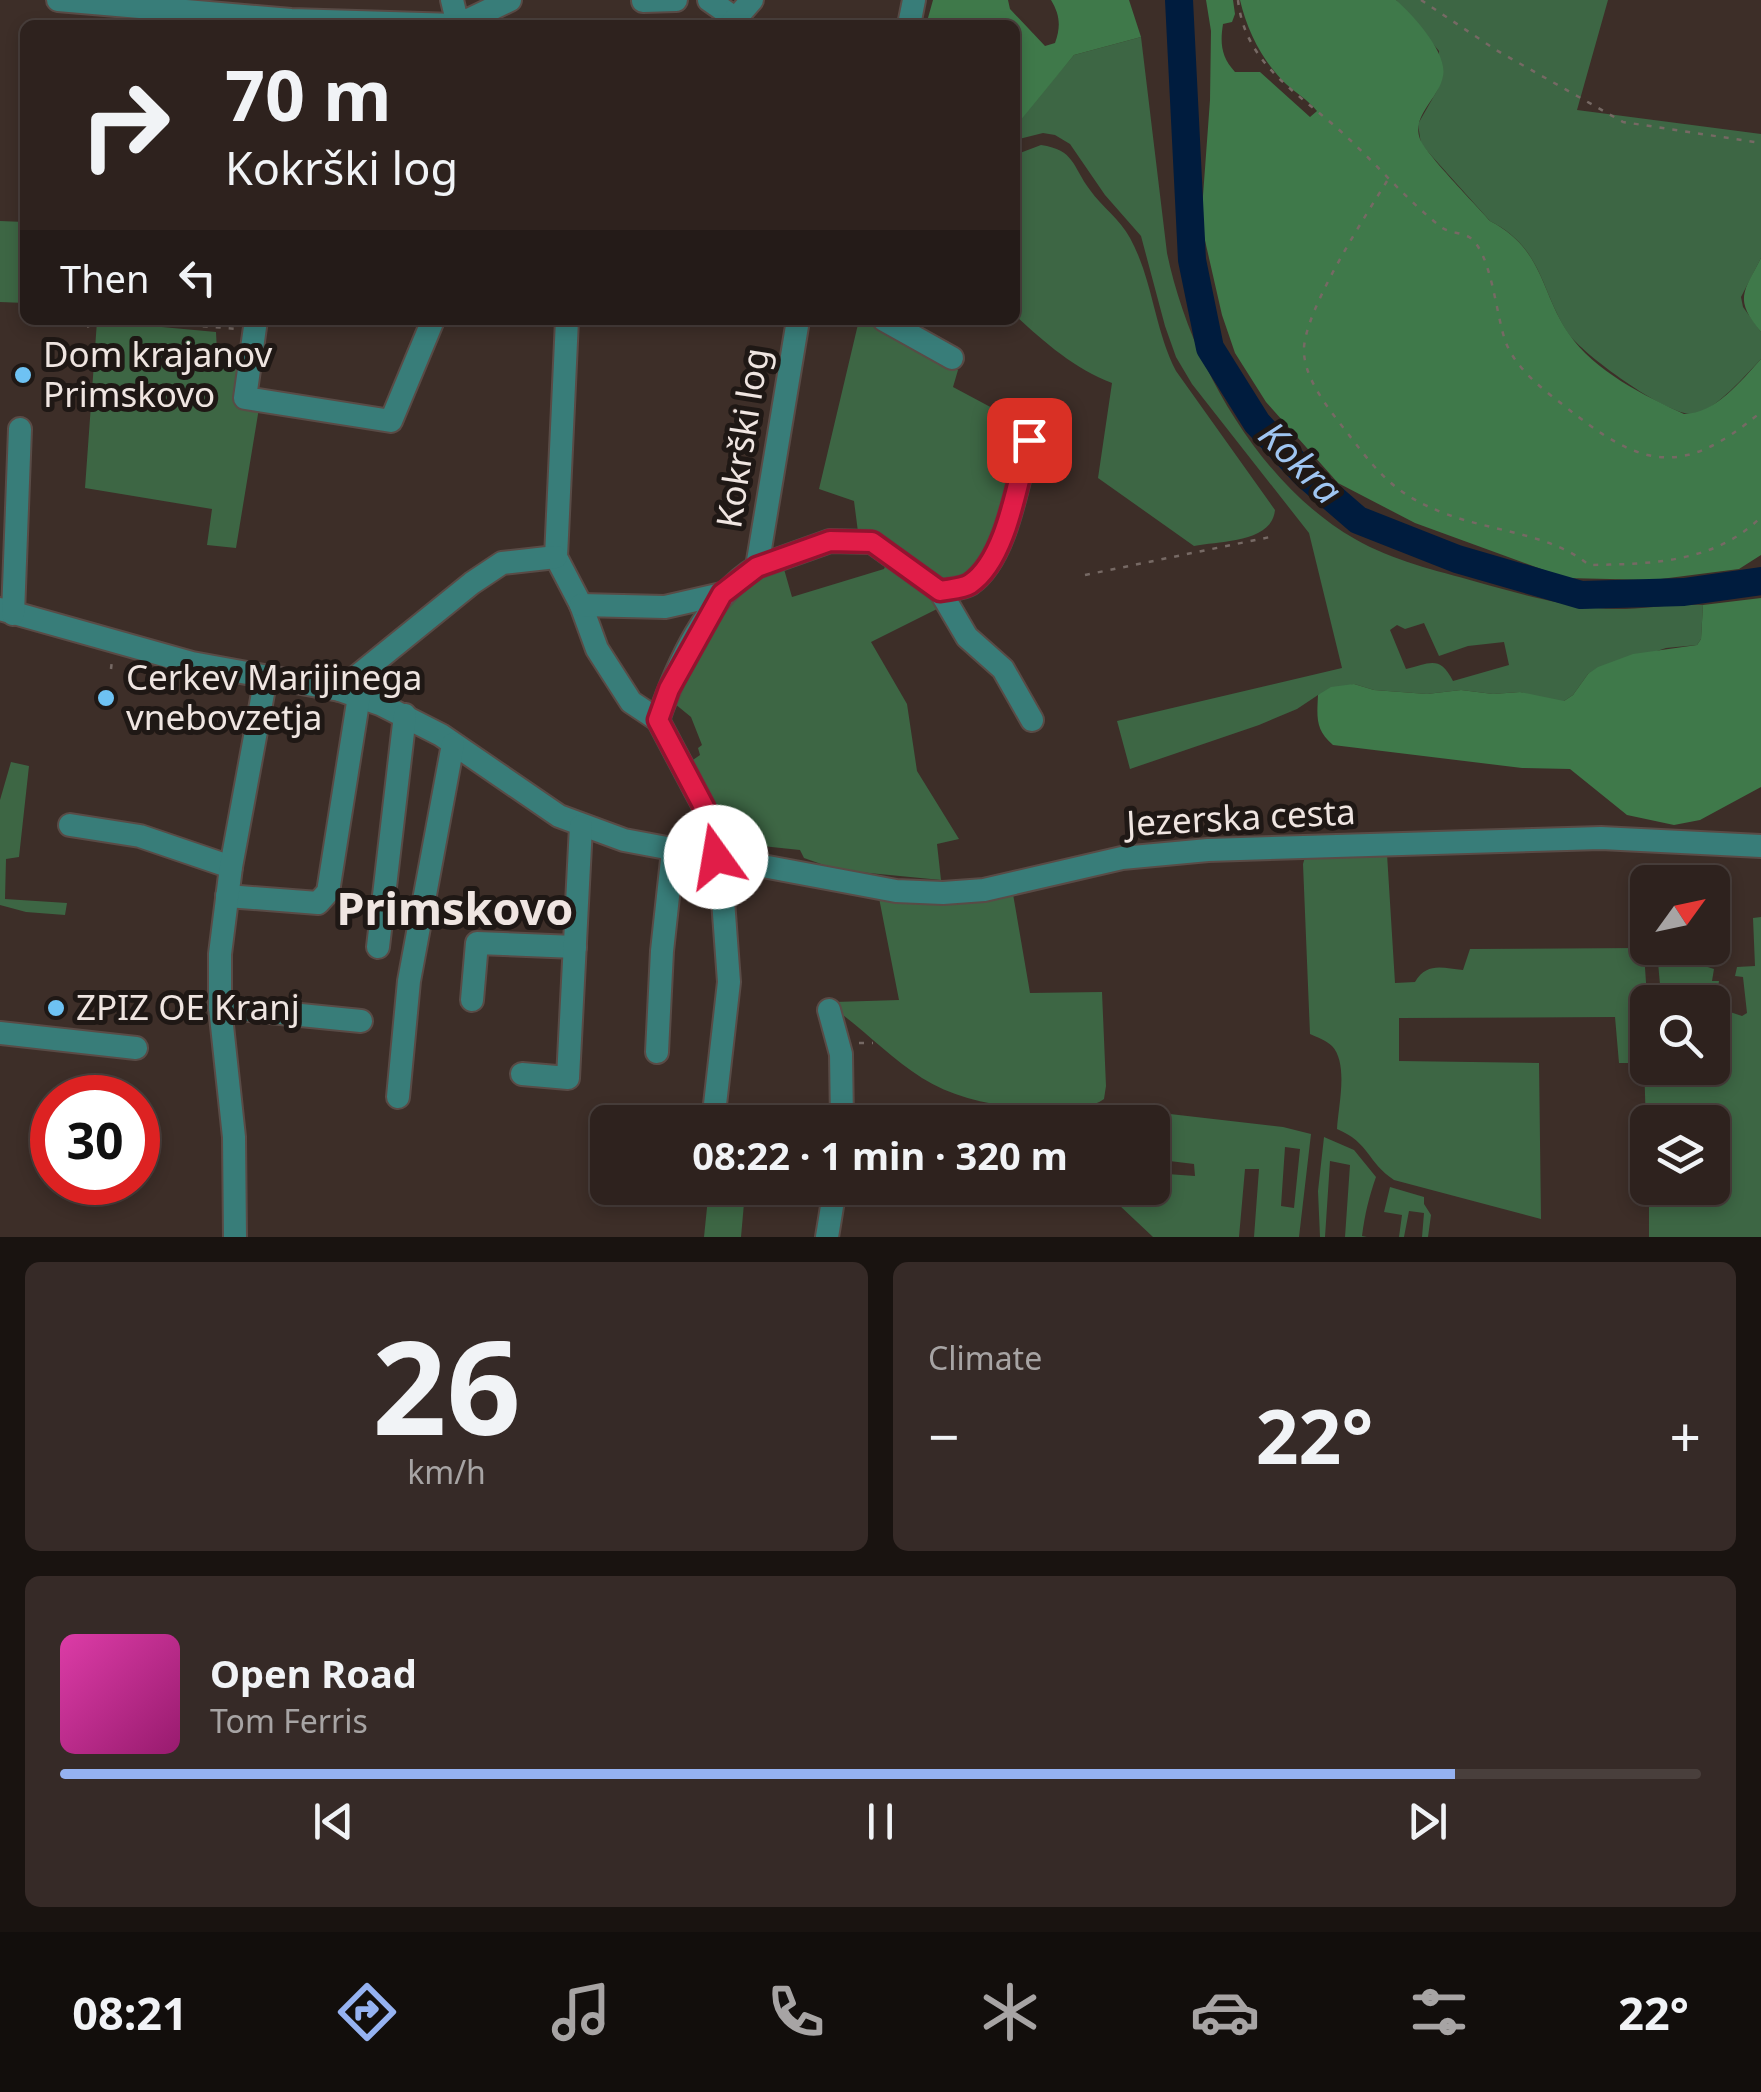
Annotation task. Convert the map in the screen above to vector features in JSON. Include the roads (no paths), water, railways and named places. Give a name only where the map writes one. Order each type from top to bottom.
[{"type":"street","points":[[58,0],[270,20]]},
{"type":"street","points":[[468,20],[510,0]]},
{"type":"street","points":[[643,1],[676,0]]},
{"type":"street","points":[[709,0],[731,20]]},
{"type":"street","points":[[735,20],[752,0]]},
{"type":"street","points":[[255,325],[245,398],[391,421],[432,325]]},
{"type":"street","points":[[566,325],[556,557],[581,604],[596,650],[632,702],[658,720],[704,807],[721,866],[729,982],[716,1105]]},
{"type":"street","name":"Kokrški log","points":[[757,567],[797,325]]},
{"type":"street","points":[[893,325],[952,358]]},
{"type":"street","name":"Jezerska cesta","points":[[20,430],[6,612],[192,663],[349,693],[405,715],[530,798],[581,826],[721,866],[943,893],[1031,882],[1159,852],[1601,838],[1761,846]]},
{"type":"street","points":[[940,591],[967,586],[986,569],[1000,542],[1029,440]]},
{"type":"street","name":"Kokrški log","points":[[658,720],[683,662],[722,594],[757,567],[830,541],[872,542],[940,591],[967,637],[1003,669],[1032,720]]},
{"type":"street","points":[[227,896],[318,903],[328,892],[349,693],[472,583],[502,563],[556,557]]},
{"type":"street","points":[[581,604],[665,607],[722,594]]},
{"type":"street","points":[[235,1237],[234,1137],[220,1007],[220,954],[231,868],[266,677]]},
{"type":"street","points":[[378,947],[405,715]]},
{"type":"street","points":[[398,1098],[408,981],[453,744]]},
{"type":"street","points":[[70,825],[140,836],[231,868]]},
{"type":"street","points":[[522,1074],[568,1078],[581,826]]},
{"type":"street","points":[[656,1052],[673,851]]},
{"type":"street","points":[[472,1000],[477,943],[575,947]]},
{"type":"street","points":[[220,1007],[361,1022]]},
{"type":"street","points":[[829,1010],[840,1054],[842,1105]]},
{"type":"street","points":[[0,1033],[136,1048]]},
{"type":"street","points":[[827,1237],[833,1205]]},
{"type":"waterway","name":"Kokra","points":[[1179,0],[1192,260],[1210,348],[1257,423],[1306,475],[1358,520],[1457,559],[1581,595],[1684,592],[1761,581]]},
{"type":"place","name":"Dom krajanov Primskovo","points":[[23,375]]},
{"type":"place","name":"Cerkev Marijinega vnebovzetja","points":[[106,698]]},
{"type":"place","name":"ZPIZ OE Kranj","points":[[56,1008]]},
{"type":"district","name":"Primskovo","points":[[455,909]]}]
